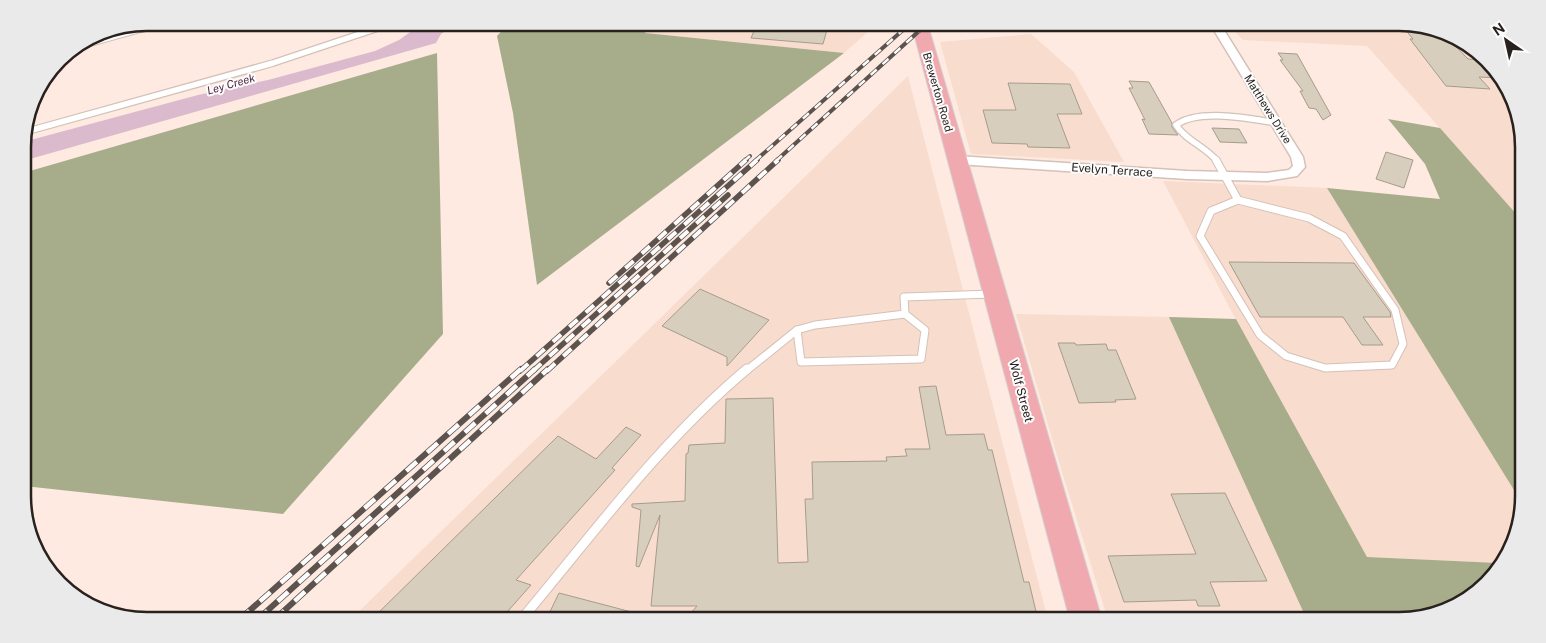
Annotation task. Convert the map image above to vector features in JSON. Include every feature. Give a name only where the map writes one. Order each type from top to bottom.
[{"type":"main road","name":"Brewerton Road","points":[[922,31],[958,160]]},
{"type":"main road","name":"Wolf Street","points":[[958,160],[1084,612]]},
{"type":"street","name":"Matthews Drive","points":[[1220,31],[1298,157],[1299,167],[1292,173],[1267,177]]},
{"type":"street","name":"Evelyn Terrace","points":[[958,160],[1267,177]]},
{"type":"lane","points":[[32,130],[239,73],[368,31]]},
{"type":"lane","points":[[106,39],[128,33]]},
{"type":"lane","points":[[1238,200],[1227,176],[1211,154],[1179,132],[1176,125],[1184,119],[1197,117],[1240,118],[1277,123]]},
{"type":"lane","points":[[1238,200],[1309,218],[1343,236],[1395,310],[1403,344],[1392,365],[1325,368],[1286,356],[1260,335],[1200,236],[1211,211],[1238,200]]},
{"type":"lane","points":[[905,314],[904,298],[994,294]]},
{"type":"lane","points":[[528,612],[658,456],[712,399],[797,330],[815,325],[905,314],[925,330],[921,359],[801,362],[797,330]]},
{"type":"shaded area","points":[[412,31],[445,31],[441,34],[436,43],[31,159],[31,140],[198,95],[268,80],[375,51],[399,40]]},
{"type":"shaded area","points":[[645,31],[869,31],[844,53],[644,33]]},
{"type":"shaded area","points":[[1234,31],[1414,32],[1436,37],[1463,51],[1486,71],[1503,96],[1509,110],[1515,147],[1515,213],[1367,46],[1243,40]]},
{"type":"shaded area","points":[[1031,34],[1074,72],[1124,162],[971,154],[940,42]]},
{"type":"shaded area","points":[[908,76],[1046,612],[358,612]]},
{"type":"shaded area","points":[[1163,181],[1327,188],[1515,492],[1514,511],[1509,533],[1493,563],[1367,557],[1274,392]]},
{"type":"shaded area","points":[[1016,314],[1169,317],[1303,612],[1106,612]]},
{"type":"green space","points":[[502,31],[646,31],[645,33],[844,53],[537,285],[513,113],[497,36]]},
{"type":"green space","points":[[437,53],[443,334],[283,514],[31,487],[31,171]]},
{"type":"green space","points":[[1388,119],[1440,128],[1515,213],[1515,492],[1327,188],[1440,199],[1425,164]]},
{"type":"green space","points":[[1169,317],[1236,319],[1367,557],[1493,563],[1481,578],[1457,596],[1436,606],[1421,610],[1406,612],[1303,612]]},
{"type":"building","points":[[754,31],[827,31],[823,44],[751,38]]},
{"type":"building","points":[[1407,32],[1436,37],[1456,47],[1468,59],[1474,59],[1486,71],[1491,78],[1479,77],[1490,89],[1446,86],[1410,39],[1413,39]]},
{"type":"building","points":[[1278,53],[1297,54],[1331,115],[1323,120],[1316,109],[1309,108],[1300,91],[1303,91],[1280,60],[1283,60]]},
{"type":"building","points":[[1129,81],[1149,82],[1178,135],[1149,134],[1142,119],[1145,120],[1129,88],[1133,88]]},
{"type":"building","points":[[1008,83],[1070,84],[1082,114],[1057,114],[1070,148],[1028,147],[1027,144],[992,143],[983,110],[1016,110]]},
{"type":"building","points":[[1212,128],[1239,129],[1247,143],[1220,142]]},
{"type":"building","points":[[1386,152],[1413,160],[1404,188],[1376,179]]},
{"type":"building","points":[[1229,262],[1354,263],[1390,312],[1391,317],[1363,317],[1383,345],[1362,345],[1343,317],[1260,317]]},
{"type":"building","points":[[700,289],[769,320],[727,366],[727,357],[662,326]]},
{"type":"building","points":[[1058,343],[1075,343],[1076,345],[1106,344],[1108,350],[1116,350],[1136,399],[1115,400],[1116,402],[1079,403]]},
{"type":"building","points":[[936,386],[946,435],[984,434],[988,450],[992,450],[1024,582],[1029,582],[1036,612],[692,612],[697,606],[651,606],[660,515],[639,567],[636,566],[641,510],[632,507],[632,504],[685,501],[686,454],[688,453],[689,445],[725,443],[726,399],[773,398],[778,563],[808,562],[805,499],[813,499],[812,462],[887,461],[886,457],[907,456],[905,449],[930,449],[919,387]]},
{"type":"building","points":[[626,427],[641,435],[612,468],[615,470],[516,580],[531,585],[507,612],[379,612],[558,436],[596,459]]},
{"type":"building","points":[[1225,493],[1267,581],[1210,582],[1220,606],[1198,606],[1196,600],[1124,602],[1108,556],[1196,554],[1171,494]]},
{"type":"building","points":[[559,593],[632,612],[550,612]]},
{"type":"railway","points":[[755,161],[902,31]]},
{"type":"railway","points":[[776,161],[919,31]]},
{"type":"railway","points":[[744,161],[750,156]]},
{"type":"railway","points":[[609,283],[746,160]]},
{"type":"railway","points":[[520,371],[757,160]]},
{"type":"railway","points":[[547,371],[778,160]]},
{"type":"railway","points":[[533,371],[728,195]]},
{"type":"railway","points":[[248,612],[521,369]]},
{"type":"railway","points":[[266,612],[535,369]]},
{"type":"railway","points":[[283,612],[548,369]]},
{"type":"water label","name":"Ley Creek","points":[[231,84]]}]
